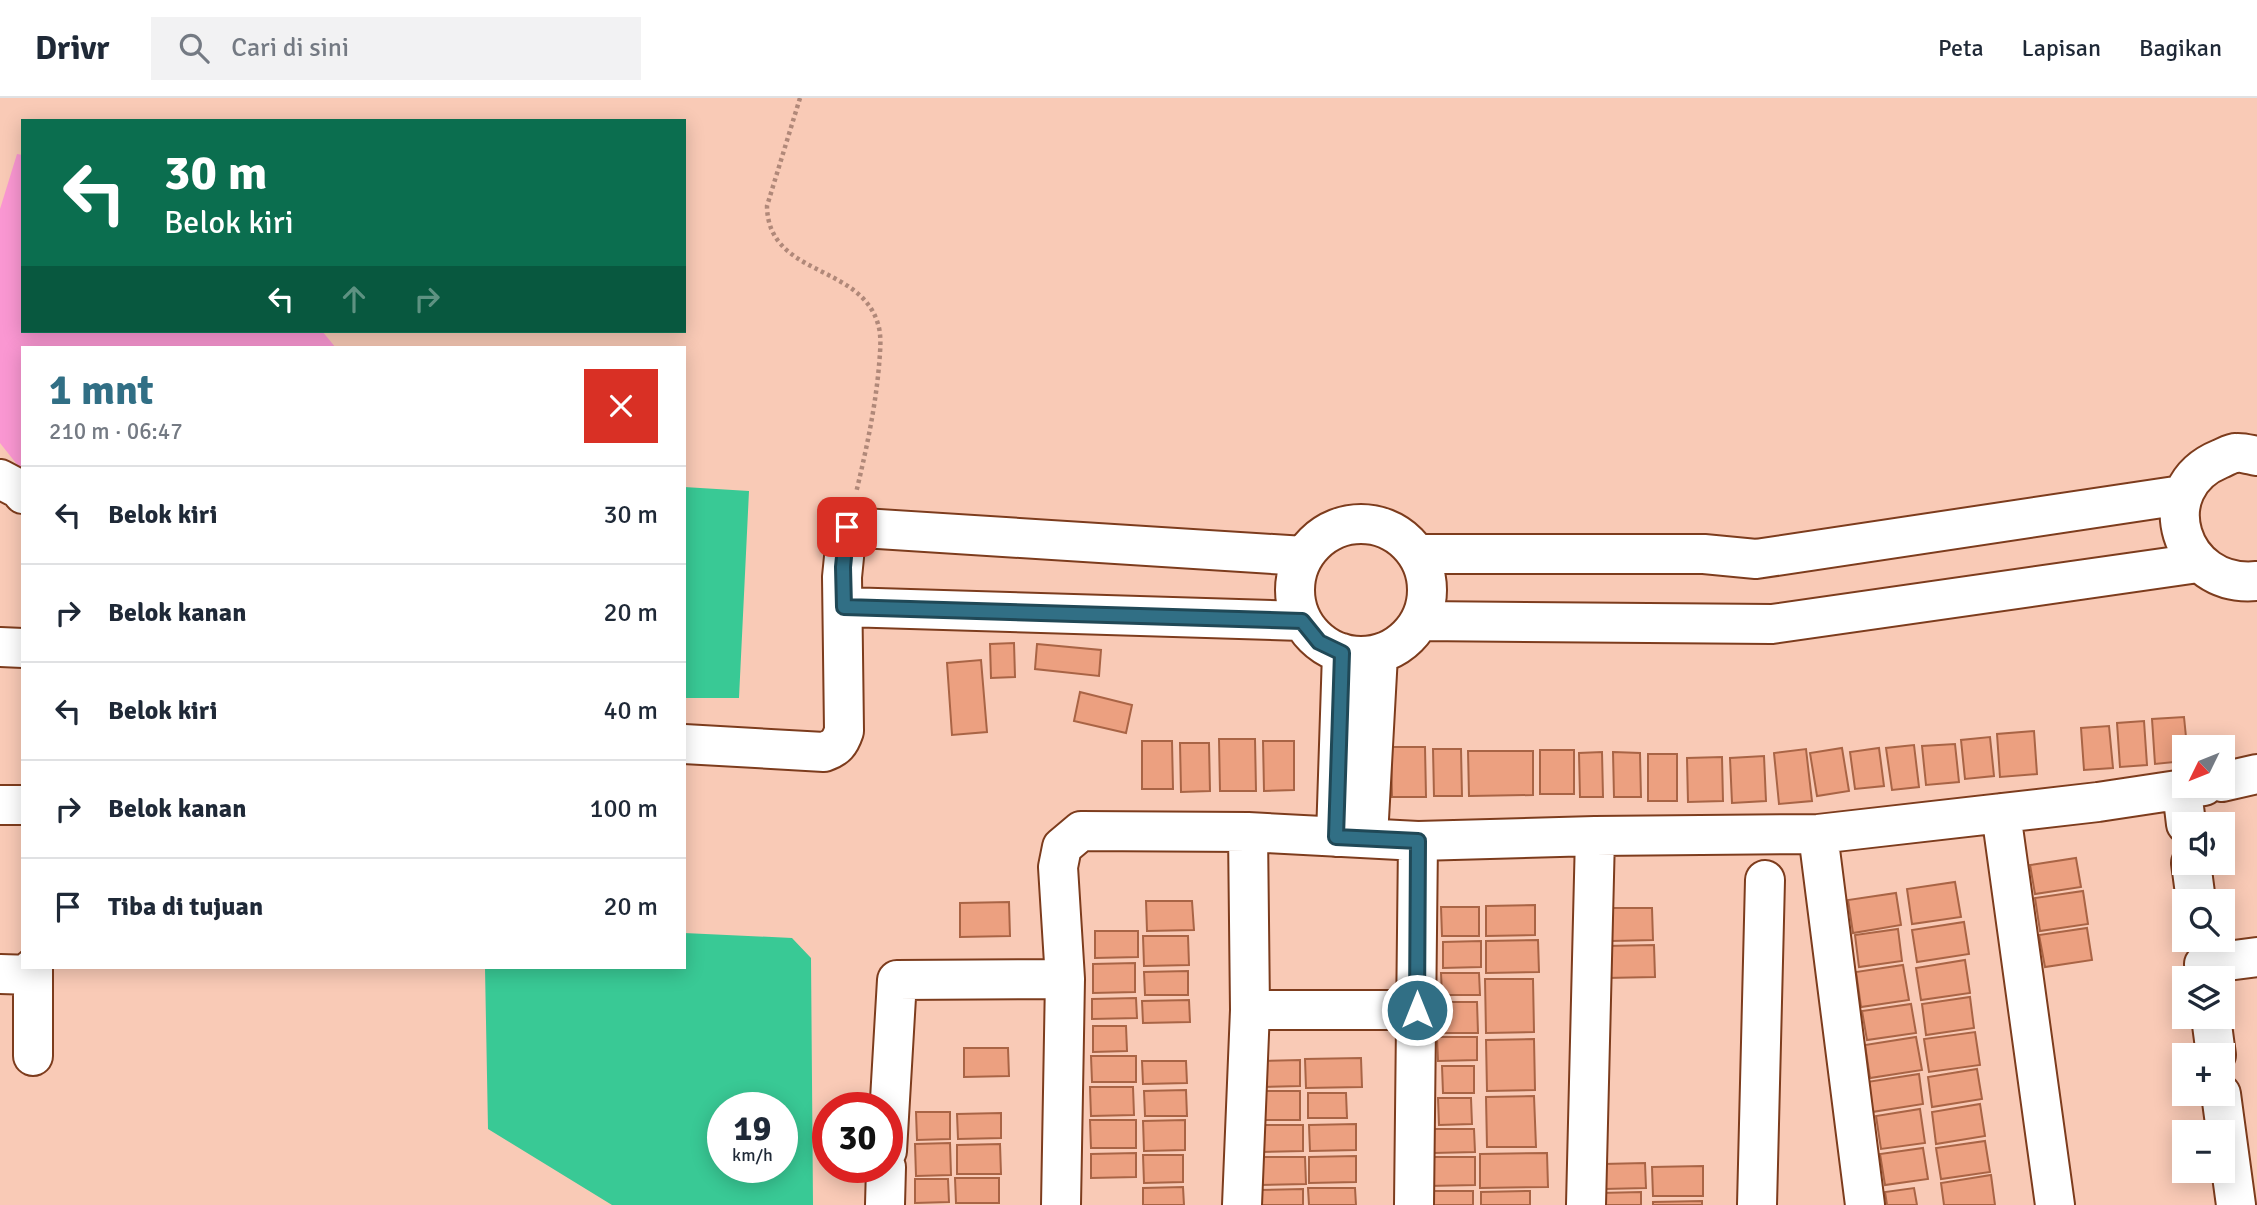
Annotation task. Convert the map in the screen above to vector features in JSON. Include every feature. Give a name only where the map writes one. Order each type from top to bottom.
[{"type":"street","points":[[2256,588],[2224,579],[2198,563],[2180,531],[2182,495],[2203,466],[2236,453],[2257,456]]},
{"type":"street","points":[[0,478],[21,492]]},
{"type":"street","points":[[1418,554],[1704,554],[1756,559],[2182,495]]},
{"type":"street","points":[[1360,523],[1393,531],[1418,554],[1428,587],[1421,621],[1403,643],[1360,654],[1319,642],[1302,621],[1294,588],[1304,556],[1327,532],[1360,523]]},
{"type":"street","points":[[686,744],[824,752],[834,749],[841,741],[844,731],[843,567],[847,527],[1304,556]]},
{"type":"street","points":[[1421,621],[1772,624],[2198,563]]},
{"type":"street","points":[[844,607],[1302,621]]},
{"type":"street","points":[[0,648],[21,648]]},
{"type":"street","points":[[1352,837],[1360,654]]},
{"type":"street","points":[[2235,779],[2257,775]]},
{"type":"street","points":[[1061,1205],[1065,979],[1058,867],[1062,847],[1081,831],[1248,832],[1418,841],[1818,834],[2001,813],[2191,800]]},
{"type":"street","points":[[0,805],[21,805]]},
{"type":"street","points":[[2001,813],[2055,1205]]},
{"type":"street","points":[[1242,1205],[1250,1010],[1248,832]]},
{"type":"street","points":[[1818,834],[1865,1205]]},
{"type":"street","points":[[1586,1205],[1595,836]]},
{"type":"street","points":[[1414,1205],[1418,841]]},
{"type":"street","points":[[1757,1205],[1765,880]]},
{"type":"street","points":[[2203,961],[2257,957]]},
{"type":"street","points":[[22,973],[33,1056]]},
{"type":"street","points":[[890,1092],[897,980],[1065,979]]},
{"type":"street","points":[[1250,1010],[1417,1010]]},
{"type":"street","points":[[2223,1106],[2236,1205]]},
{"type":"street","points":[[885,1205],[886,1183]]},
{"type":"path","points":[[800,98],[767,206],[767,222],[774,237],[786,251],[850,286],[863,297],[877,321],[880,332],[873,421],[847,527]]},
{"type":"shaded area","points":[[17,154],[21,155],[21,333],[324,333],[334,346],[21,346],[21,469],[0,443],[0,209]]},
{"type":"shaded area","points":[[686,487],[749,491],[739,698],[686,698]]},
{"type":"shaded area","points":[[686,933],[792,938],[811,958],[813,1205],[612,1205],[488,1129],[485,969],[686,969]]},
{"type":"building","points":[[1014,643],[1015,677],[991,678],[990,644]]},
{"type":"building","points":[[1037,644],[1101,650],[1099,676],[1035,669]]},
{"type":"building","points":[[981,660],[987,732],[952,735],[947,663]]},
{"type":"building","points":[[1080,692],[1132,705],[1126,733],[1074,721]]},
{"type":"building","points":[[2184,717],[2186,735],[2172,735],[2172,762],[2155,764],[2152,719]]},
{"type":"building","points":[[2144,721],[2147,765],[2120,767],[2117,723]]},
{"type":"building","points":[[2109,726],[2113,768],[2084,770],[2081,728]]},
{"type":"building","points":[[2034,731],[2037,774],[2000,777],[1997,734]]},
{"type":"building","points":[[1990,737],[1994,776],[1965,779],[1961,740]]},
{"type":"building","points":[[1219,739],[1255,739],[1256,791],[1220,791]]},
{"type":"building","points":[[1142,741],[1172,741],[1173,789],[1142,789]]},
{"type":"building","points":[[1263,741],[1294,741],[1294,790],[1264,791]]},
{"type":"building","points":[[1180,743],[1209,743],[1210,791],[1181,792]]},
{"type":"building","points":[[1955,744],[1959,782],[1926,785],[1922,746]]},
{"type":"building","points":[[1914,745],[1919,787],[1892,790],[1886,748]]},
{"type":"building","points":[[1391,747],[1425,747],[1426,797],[1392,797]]},
{"type":"building","points":[[1842,748],[1849,791],[1817,796],[1810,753]]},
{"type":"building","points":[[1879,748],[1884,786],[1855,789],[1850,752]]},
{"type":"building","points":[[1433,749],[1461,749],[1462,796],[1434,796]]},
{"type":"building","points":[[1806,749],[1812,801],[1779,804],[1774,753]]},
{"type":"building","points":[[1540,750],[1574,750],[1574,794],[1540,794]]},
{"type":"building","points":[[1468,751],[1533,751],[1533,795],[1469,796]]},
{"type":"building","points":[[1602,752],[1603,797],[1580,797],[1579,753]]},
{"type":"building","points":[[1613,752],[1640,753],[1641,797],[1614,797]]},
{"type":"building","points":[[1648,754],[1677,754],[1677,801],[1648,801]]},
{"type":"building","points":[[1764,756],[1766,801],[1732,803],[1730,758]]},
{"type":"building","points":[[1722,757],[1723,801],[1688,802],[1687,758]]},
{"type":"building","points":[[2076,858],[2081,887],[2035,894],[2030,865]]},
{"type":"building","points":[[1955,882],[1961,917],[1912,924],[1907,889]]},
{"type":"building","points":[[2083,891],[2088,924],[2040,931],[2035,898]]},
{"type":"building","points":[[1896,893],[1901,925],[1853,933],[1848,900]]},
{"type":"building","points":[[1146,901],[1192,901],[1194,930],[1147,931]]},
{"type":"building","points":[[1009,902],[1010,936],[960,937],[960,903]]},
{"type":"building","points":[[1535,905],[1535,935],[1486,936],[1486,906]]},
{"type":"building","points":[[1441,907],[1479,907],[1479,936],[1442,936]]},
{"type":"building","points":[[1610,908],[1652,908],[1653,940],[1611,941]]},
{"type":"building","points":[[1964,922],[1969,954],[1917,962],[1912,930]]},
{"type":"building","points":[[2087,928],[2092,960],[2045,967],[2039,935]]},
{"type":"building","points":[[1898,929],[1902,961],[1859,967],[1855,935]]},
{"type":"building","points":[[1095,931],[1138,931],[1138,957],[1095,958]]},
{"type":"building","points":[[1143,936],[1188,936],[1189,965],[1144,966]]},
{"type":"building","points":[[1538,940],[1539,972],[1486,973],[1486,941]]},
{"type":"building","points":[[1481,941],[1481,967],[1443,968],[1443,942]]},
{"type":"building","points":[[1654,945],[1655,977],[1606,978],[1605,946]]},
{"type":"building","points":[[1965,960],[1970,993],[1921,1000],[1916,968]]},
{"type":"building","points":[[1135,963],[1135,992],[1093,993],[1093,964]]},
{"type":"building","points":[[1903,965],[1909,1000],[1861,1007],[1856,972]]},
{"type":"building","points":[[1188,971],[1188,995],[1145,995],[1144,972]]},
{"type":"building","points":[[1441,973],[1479,973],[1480,995],[1442,995]]},
{"type":"building","points":[[1485,979],[1533,979],[1534,1032],[1486,1033]]},
{"type":"building","points":[[1970,997],[1974,1028],[1926,1035],[1922,1004]]},
{"type":"building","points":[[1136,998],[1137,1018],[1092,1019],[1092,999]]},
{"type":"building","points":[[1189,1000],[1190,1022],[1143,1023],[1142,1001]]},
{"type":"building","points":[[1444,1002],[1477,1002],[1478,1033],[1444,1033]]},
{"type":"building","points":[[1911,1004],[1916,1033],[1867,1040],[1862,1011]]},
{"type":"building","points":[[1093,1026],[1126,1026],[1127,1051],[1093,1052]]},
{"type":"building","points":[[1975,1032],[1980,1065],[1929,1072],[1924,1039]]},
{"type":"building","points":[[1437,1037],[1477,1037],[1477,1060],[1438,1061]]},
{"type":"building","points":[[1916,1037],[1922,1070],[1870,1078],[1865,1045]]},
{"type":"building","points":[[1534,1039],[1535,1090],[1487,1091],[1486,1040]]},
{"type":"building","points":[[964,1048],[1008,1048],[1009,1076],[964,1077]]},
{"type":"building","points":[[1091,1056],[1136,1056],[1136,1082],[1092,1082]]},
{"type":"building","points":[[1361,1058],[1362,1087],[1306,1088],[1305,1059]]},
{"type":"building","points":[[1300,1060],[1300,1086],[1259,1087],[1258,1061]]},
{"type":"building","points":[[1142,1061],[1186,1061],[1187,1083],[1143,1084]]},
{"type":"building","points":[[1442,1066],[1474,1066],[1474,1093],[1443,1093]]},
{"type":"building","points":[[1977,1069],[1982,1099],[1932,1107],[1928,1077]]},
{"type":"building","points":[[1919,1074],[1923,1104],[1872,1112],[1867,1082]]},
{"type":"building","points":[[1090,1087],[1133,1087],[1134,1115],[1091,1116]]},
{"type":"building","points":[[1186,1090],[1187,1116],[1145,1116],[1144,1091]]},
{"type":"building","points":[[1259,1091],[1300,1091],[1300,1120],[1260,1120]]},
{"type":"building","points":[[1308,1093],[1346,1093],[1347,1118],[1308,1118]]},
{"type":"building","points":[[1534,1096],[1536,1147],[1487,1147],[1486,1097]]},
{"type":"building","points":[[1438,1098],[1471,1098],[1472,1124],[1439,1125]]},
{"type":"building","points":[[1980,1104],[1985,1136],[1936,1144],[1932,1112]]},
{"type":"building","points":[[1920,1109],[1925,1143],[1881,1149],[1876,1116]]},
{"type":"building","points":[[916,1112],[950,1112],[950,1139],[917,1140]]},
{"type":"building","points":[[1001,1113],[1001,1138],[958,1139],[957,1114]]},
{"type":"building","points":[[1090,1120],[1136,1120],[1136,1148],[1091,1148]]},
{"type":"building","points":[[1185,1120],[1185,1150],[1144,1151],[1143,1121]]},
{"type":"building","points":[[1356,1124],[1356,1150],[1310,1151],[1309,1125]]},
{"type":"building","points":[[1259,1125],[1303,1125],[1303,1151],[1259,1152]]},
{"type":"building","points":[[1432,1129],[1474,1129],[1475,1152],[1433,1153]]},
{"type":"building","points":[[1985,1141],[1990,1172],[1941,1179],[1936,1148]]},
{"type":"building","points":[[950,1143],[951,1175],[916,1176],[915,1144]]},
{"type":"building","points":[[1000,1144],[1001,1174],[957,1174],[957,1145]]},
{"type":"building","points":[[1923,1148],[1928,1179],[1885,1185],[1880,1154]]},
{"type":"building","points":[[1136,1153],[1136,1177],[1091,1178],[1091,1154]]},
{"type":"building","points":[[1547,1153],[1548,1187],[1480,1188],[1480,1154]]},
{"type":"building","points":[[1143,1155],[1183,1155],[1183,1182],[1144,1183]]},
{"type":"building","points":[[1356,1156],[1356,1182],[1309,1183],[1309,1157]]},
{"type":"building","points":[[1258,1157],[1305,1157],[1306,1184],[1259,1185]]},
{"type":"building","points":[[1426,1157],[1475,1157],[1475,1185],[1427,1186]]},
{"type":"building","points":[[1645,1163],[1646,1188],[1604,1189],[1603,1164]]},
{"type":"building","points":[[1703,1166],[1703,1196],[1653,1196],[1652,1167]]},
{"type":"building","points":[[1991,1175],[1995,1205],[1944,1205],[1941,1183]]},
{"type":"building","points":[[955,1178],[999,1178],[999,1203],[956,1203]]},
{"type":"building","points":[[915,1179],[948,1179],[949,1202],[915,1203]]},
{"type":"building","points":[[1183,1187],[1184,1205],[1143,1205],[1143,1188]]},
{"type":"building","points":[[1308,1188],[1355,1188],[1356,1205],[1309,1205]]},
{"type":"building","points":[[1914,1188],[1917,1205],[1887,1205],[1885,1192]]},
{"type":"building","points":[[1303,1189],[1303,1205],[1258,1205],[1258,1190]]},
{"type":"building","points":[[1428,1191],[1473,1191],[1473,1205],[1428,1205]]},
{"type":"building","points":[[1530,1191],[1530,1205],[1481,1205],[1481,1192]]},
{"type":"building","points":[[1641,1192],[1641,1205],[1600,1205],[1600,1193]]},
{"type":"building","points":[[1702,1201],[1702,1205],[1653,1205],[1653,1202]]},
{"type":"route","points":[[847,527],[842,577],[844,607],[1302,621],[1319,642],[1342,653],[1336,837],[1418,841],[1417,1010]]}]
